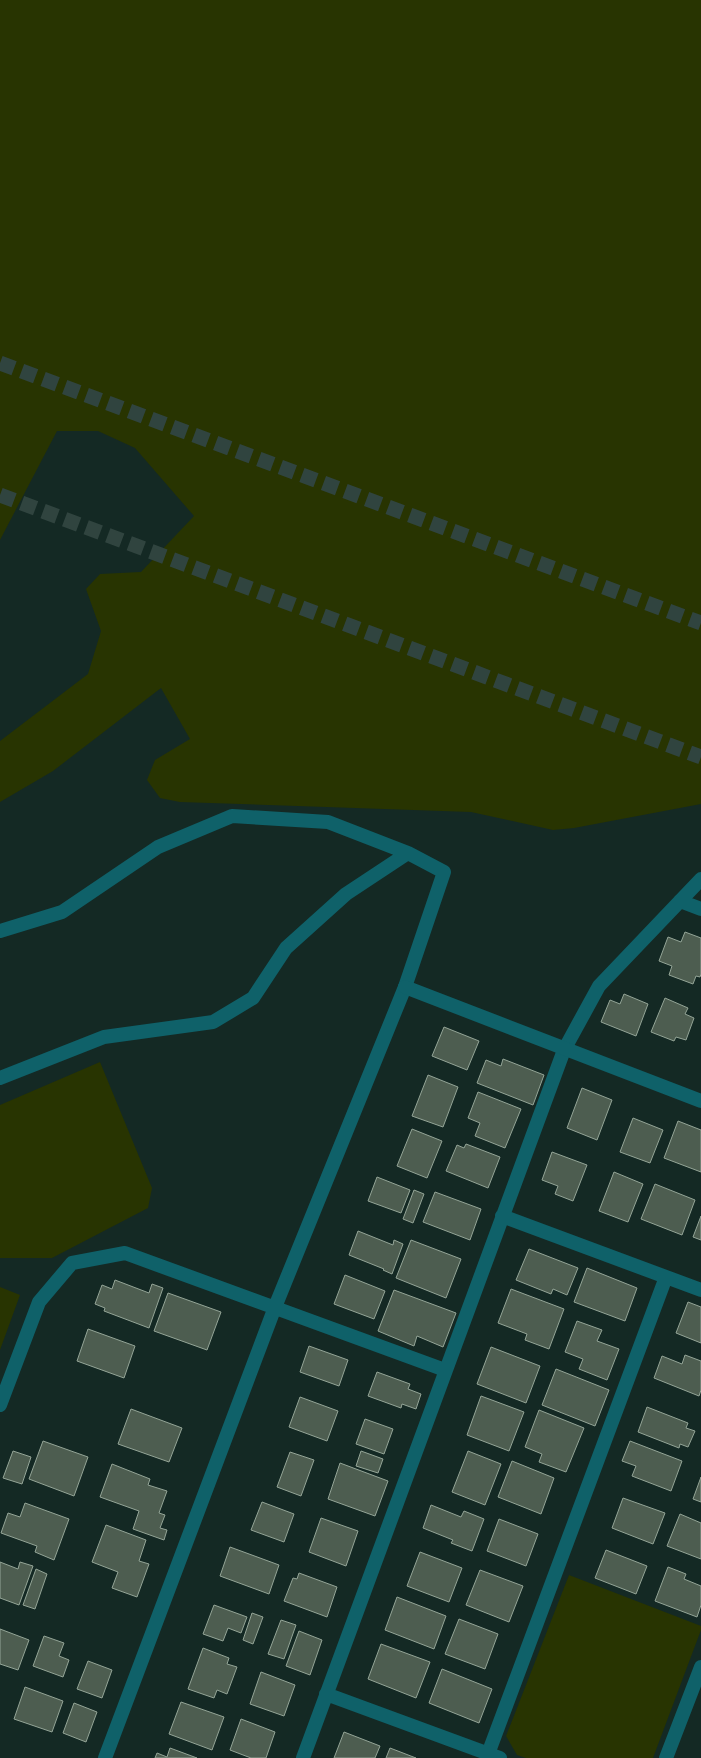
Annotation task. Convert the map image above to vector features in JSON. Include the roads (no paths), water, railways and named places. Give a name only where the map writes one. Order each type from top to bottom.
[{"type":"street","points":[[0,931],[62,912],[158,848],[232,816],[328,822],[408,852],[444,872],[405,988],[275,1307],[105,1758]]},
{"type":"street","points":[[0,1078],[104,1037],[213,1022],[253,998],[286,948],[346,894],[408,852]]},
{"type":"street","points":[[303,1758],[564,1050],[598,986],[701,879]]},
{"type":"street","points":[[680,901],[701,909]]},
{"type":"street","points":[[405,988],[701,1101]]},
{"type":"street","points":[[502,1216],[701,1290]]},
{"type":"street","points":[[0,1405],[39,1302],[72,1263],[126,1253],[445,1370]]},
{"type":"street","points":[[326,1694],[494,1756],[666,1277]]},
{"type":"street","points":[[666,1758],[701,1667]]},
{"type":"tunnel","points":[[0,363],[701,623]]},
{"type":"tunnel","points":[[0,495],[701,757]]}]
